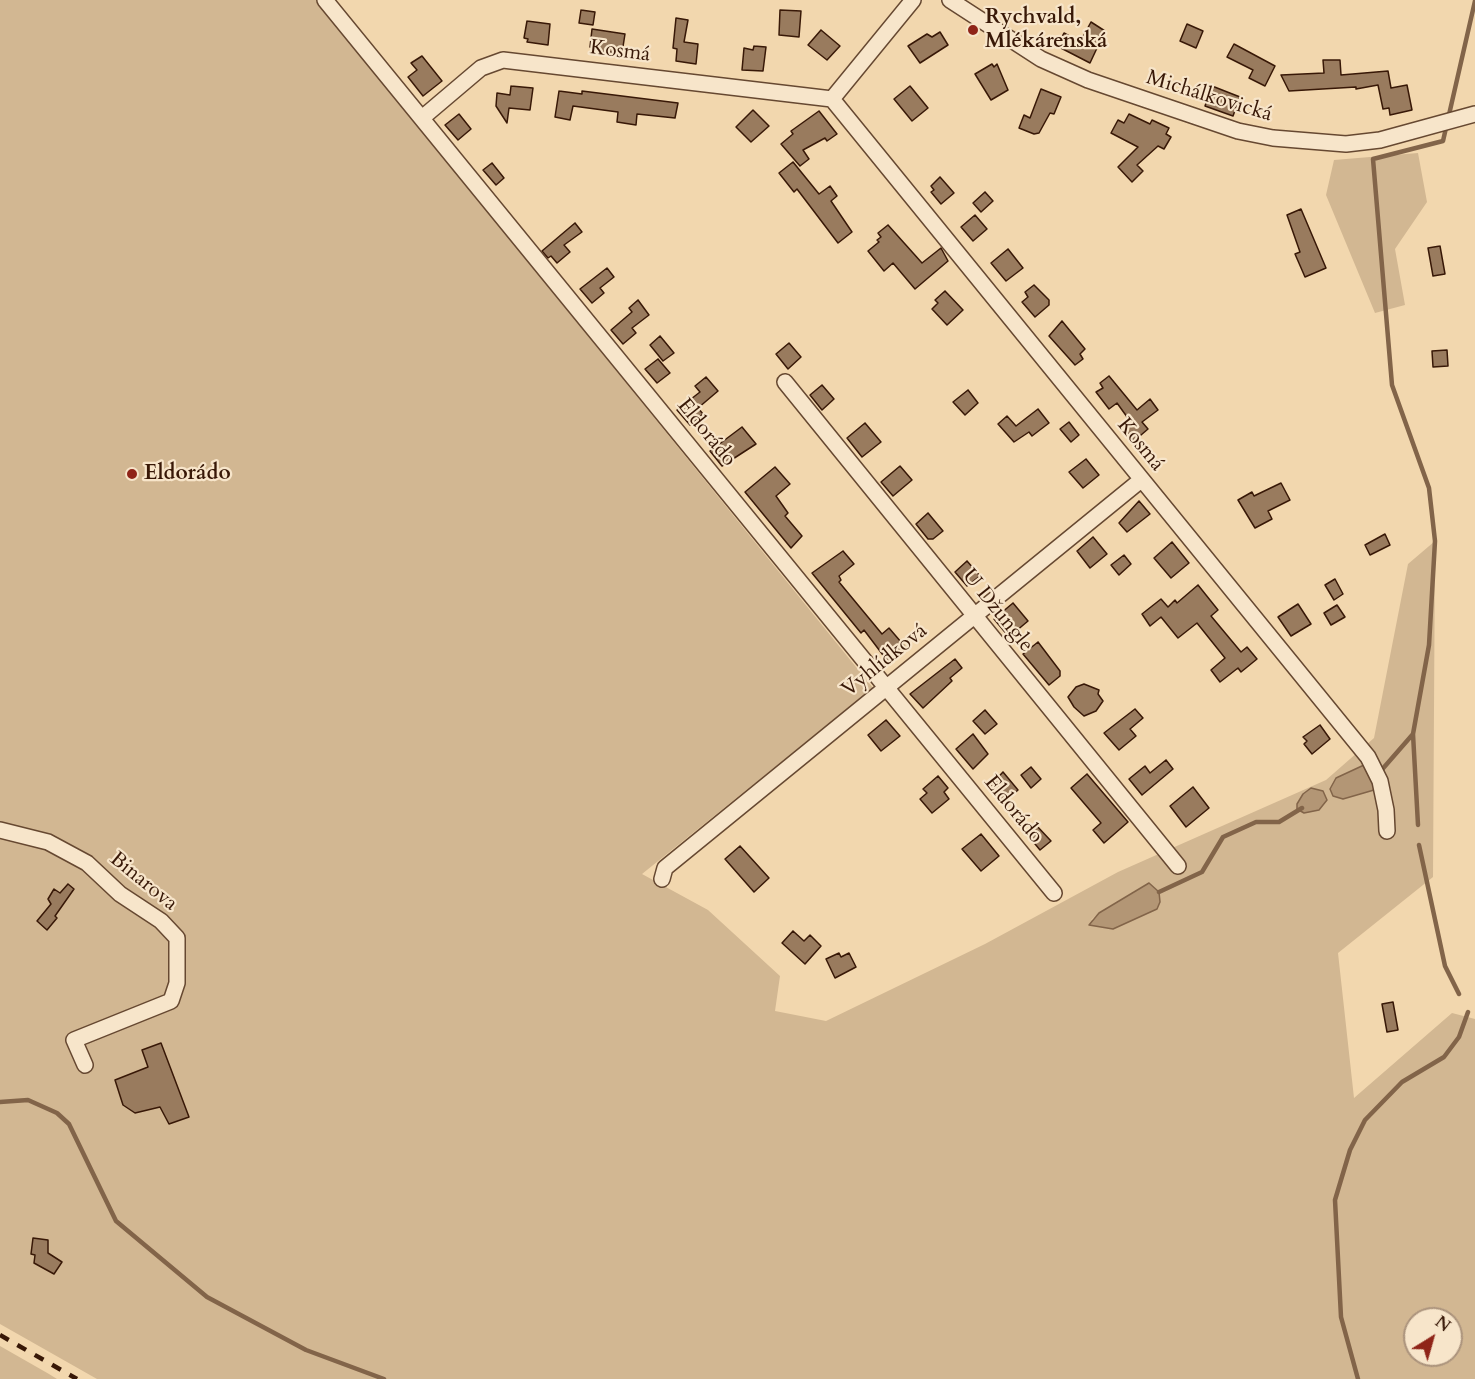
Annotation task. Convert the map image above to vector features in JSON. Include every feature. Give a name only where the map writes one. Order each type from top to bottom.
[{"type":"street","name":"Eldorádo","points":[[325,0],[1054,893]]},
{"type":"street","points":[[831,99],[913,0]]},
{"type":"street","name":"Michálkovická","points":[[950,0],[1041,59],[1088,80],[1238,130],[1273,138],[1334,144],[1380,140],[1475,114]]},
{"type":"street","name":"Kosmá","points":[[422,118],[481,68],[503,60],[831,99],[1368,757],[1380,781],[1388,831]]},
{"type":"street","name":"U Džungle","points":[[785,382],[1178,866]]},
{"type":"street","name":"Vyhlídková","points":[[662,879],[665,868],[1141,480]]},
{"type":"street","name":"Binarova","points":[[0,830],[48,842],[87,863],[120,894],[161,921],[177,938],[177,983],[171,1002],[74,1040],[85,1065]]},
{"type":"shaded area","points":[[0,0],[316,0],[873,688],[642,874],[708,910],[780,976],[775,1011],[826,1021],[985,944],[1118,872],[1326,780],[1374,738],[1408,564],[1435,541],[1433,877],[1338,953],[1354,1098],[1452,1013],[1475,1019],[1475,1379],[97,1379],[0,1324]],"holes":[[[1149,883],[1159,892],[1160,902],[1091,920]]]},
{"type":"shaded area","points":[[1418,153],[1427,202],[1395,249],[1405,305],[1375,313],[1326,195],[1334,160]]},
{"type":"shaded area","points":[[1364,765],[1373,776],[1374,790],[1343,799],[1333,796],[1330,789],[1336,778]]},
{"type":"shaded area","points":[[1311,788],[1323,791],[1327,800],[1319,810],[1304,813],[1297,809],[1297,804],[1303,794]]},
{"type":"shaded area","points":[[1149,883],[1159,892],[1160,902],[1157,909],[1113,929],[1089,925],[1099,913]]},
{"type":"shaded area","points":[[0,1346],[49,1374],[57,1379],[0,1379]]},
{"type":"building","points":[[581,10],[595,12],[593,25],[579,23]]},
{"type":"building","points":[[780,10],[801,11],[799,37],[779,35]]},
{"type":"building","points":[[676,18],[688,20],[684,42],[698,44],[696,64],[676,61],[677,49],[673,48]]},
{"type":"building","points":[[527,21],[550,24],[548,45],[527,42],[528,39],[524,38]]},
{"type":"building","points":[[1091,22],[1105,31],[1090,63],[1057,46],[1064,33],[1080,42]]},
{"type":"building","points":[[1187,24],[1203,31],[1196,48],[1180,41]]},
{"type":"building","points":[[592,29],[625,34],[622,53],[597,51],[597,48],[590,47]]},
{"type":"building","points":[[821,30],[840,46],[827,60],[808,45]]},
{"type":"building","points":[[940,32],[948,45],[920,63],[908,46],[927,34],[932,37]]},
{"type":"building","points":[[1234,44],[1275,66],[1265,86],[1249,78],[1253,70],[1227,57]]},
{"type":"building","points":[[754,46],[766,47],[763,71],[742,70],[744,48],[753,50]]},
{"type":"building","points":[[422,56],[442,81],[423,96],[408,77],[417,70],[411,63]]},
{"type":"building","points":[[1323,60],[1340,60],[1341,75],[1388,71],[1391,88],[1407,85],[1412,110],[1390,115],[1389,108],[1383,109],[1378,85],[1356,89],[1356,87],[1289,91],[1281,75],[1324,73]]},
{"type":"building","points":[[992,64],[994,67],[997,64],[1008,90],[991,100],[975,74]]},
{"type":"building","points":[[511,86],[533,88],[530,110],[509,108],[507,123],[496,106],[497,93],[510,95]]},
{"type":"building","points":[[910,86],[928,108],[912,121],[894,99]]},
{"type":"building","points":[[1212,86],[1240,97],[1233,116],[1205,106]]},
{"type":"building","points":[[1041,89],[1061,97],[1054,114],[1050,113],[1039,133],[1034,134],[1019,128],[1024,115],[1030,118]]},
{"type":"building","points":[[559,91],[582,94],[582,91],[678,103],[675,118],[637,114],[636,125],[617,122],[618,112],[573,106],[570,120],[555,117]]},
{"type":"building","points":[[753,110],[769,126],[751,142],[736,127]]},
{"type":"building","points":[[819,111],[837,134],[827,141],[825,138],[803,150],[809,159],[800,166],[781,144],[793,134],[791,131]]},
{"type":"building","points":[[459,114],[471,129],[458,140],[445,125]]},
{"type":"building","points":[[1129,114],[1150,124],[1152,120],[1169,128],[1166,134],[1171,137],[1164,149],[1158,146],[1137,165],[1143,171],[1132,182],[1118,167],[1138,147],[1111,133],[1118,120],[1124,123]]},
{"type":"building","points":[[793,162],[819,194],[830,186],[837,196],[831,201],[852,232],[838,243],[797,189],[794,192],[779,173]]},
{"type":"building","points":[[492,163],[504,178],[496,185],[483,170]]},
{"type":"building","points":[[940,177],[954,193],[941,204],[931,192],[934,190],[931,186]]},
{"type":"building","points":[[985,192],[993,201],[981,212],[973,203]]},
{"type":"building","points":[[1301,209],[1326,268],[1305,277],[1295,254],[1300,252],[1287,215]]},
{"type":"building","points":[[975,215],[987,229],[973,241],[961,227]]},
{"type":"building","points":[[575,223],[582,232],[564,245],[570,252],[557,263],[551,256],[548,258],[542,251]]},
{"type":"building","points":[[888,225],[922,263],[941,248],[948,261],[915,289],[893,263],[884,271],[868,251],[879,242],[877,240],[881,237],[878,233]]},
{"type":"building","points":[[1440,246],[1445,274],[1433,276],[1428,248]]},
{"type":"building","points":[[1008,249],[1023,268],[1006,281],[991,263]]},
{"type":"building","points":[[607,268],[614,277],[600,288],[604,293],[592,303],[580,289]]},
{"type":"building","points":[[1034,285],[1049,300],[1049,305],[1035,317],[1022,302],[1028,297],[1025,292]]},
{"type":"building","points":[[945,291],[963,310],[947,325],[932,309],[938,303],[935,300]]},
{"type":"building","points":[[638,300],[649,315],[632,328],[636,333],[623,344],[611,330],[632,312],[629,308]]},
{"type":"building","points":[[1062,321],[1085,349],[1080,354],[1083,359],[1075,365],[1049,336]]},
{"type":"building","points":[[660,336],[674,353],[663,361],[650,345]]},
{"type":"building","points":[[789,343],[801,357],[788,369],[776,354]]},
{"type":"building","points":[[1447,350],[1448,366],[1433,367],[1432,351]]},
{"type":"building","points":[[658,359],[670,373],[657,383],[645,369]]},
{"type":"building","points":[[1109,376],[1137,410],[1150,399],[1158,410],[1142,422],[1148,429],[1134,441],[1123,426],[1130,421],[1117,403],[1109,409],[1096,392],[1103,388],[1100,383]]},
{"type":"building","points":[[706,377],[718,391],[698,408],[703,414],[690,425],[677,410],[700,392],[695,386]]},
{"type":"building","points":[[822,385],[834,399],[822,410],[810,395]]},
{"type":"building","points":[[968,390],[978,403],[965,415],[953,402]]},
{"type":"building","points":[[1038,409],[1049,423],[1032,436],[1029,432],[1014,442],[998,424],[1007,416],[1016,426]]},
{"type":"building","points":[[1069,422],[1079,435],[1071,442],[1060,429]]},
{"type":"building","points":[[865,423],[881,442],[862,457],[847,438]]},
{"type":"building","points":[[742,427],[756,444],[722,466],[710,451]]},
{"type":"building","points":[[1086,459],[1099,475],[1083,488],[1069,472]]},
{"type":"building","points":[[900,466],[912,480],[893,496],[881,482]]},
{"type":"building","points":[[775,467],[790,484],[776,496],[788,513],[785,516],[802,536],[791,548],[745,492]]},
{"type":"building","points":[[1281,483],[1290,500],[1268,511],[1272,519],[1255,528],[1238,500],[1252,492],[1254,496]]},
{"type":"building","points":[[1139,501],[1150,514],[1127,532],[1119,523]]},
{"type":"building","points":[[928,513],[943,531],[933,539],[928,539],[916,524]]},
{"type":"building","points":[[1385,534],[1390,545],[1370,555],[1365,545]]},
{"type":"building","points":[[1093,537],[1107,554],[1090,568],[1077,551]]},
{"type":"building","points":[[1172,542],[1189,563],[1171,578],[1154,558]]},
{"type":"building","points":[[843,551],[854,564],[839,576],[841,580],[839,582],[882,634],[889,628],[907,649],[889,663],[864,630],[861,633],[812,573]]},
{"type":"building","points":[[1124,555],[1131,564],[1119,575],[1111,565]]},
{"type":"building","points":[[967,561],[980,576],[967,586],[955,572]]},
{"type":"building","points":[[1335,579],[1343,594],[1334,600],[1325,585]]},
{"type":"building","points":[[1198,585],[1218,610],[1211,616],[1241,652],[1247,647],[1257,659],[1241,672],[1238,668],[1220,682],[1211,670],[1225,658],[1197,623],[1178,638],[1161,617],[1150,626],[1142,614],[1161,599],[1168,607],[1175,600],[1177,603]]},
{"type":"building","points":[[1013,603],[1028,621],[1009,637],[994,619]]},
{"type":"building","points":[[1298,604],[1311,624],[1291,636],[1278,617]]},
{"type":"building","points":[[1337,605],[1345,617],[1331,625],[1324,613]]},
{"type":"building","points":[[1038,642],[1060,671],[1060,676],[1049,685],[1023,654]]},
{"type":"building","points":[[955,659],[962,668],[950,678],[952,681],[923,708],[910,694]]},
{"type":"building","points":[[1084,684],[1099,690],[1098,694],[1103,701],[1096,711],[1084,716],[1074,707],[1068,697],[1076,687]]},
{"type":"building","points":[[1135,709],[1143,718],[1130,729],[1136,736],[1119,750],[1104,733]]},
{"type":"building","points":[[985,710],[997,724],[985,734],[973,721]]},
{"type":"building","points":[[886,720],[900,736],[881,751],[868,735]]},
{"type":"building","points":[[1320,725],[1330,739],[1312,754],[1304,744],[1307,741],[1303,737]]},
{"type":"building","points":[[973,734],[988,754],[973,769],[956,749]]},
{"type":"building","points":[[1166,760],[1173,769],[1142,795],[1129,779],[1145,766],[1150,773]]},
{"type":"building","points":[[1031,767],[1041,779],[1031,788],[1021,775]]},
{"type":"building","points":[[1003,772],[1018,790],[1002,804],[988,788]]},
{"type":"building","points":[[1087,774],[1128,822],[1104,843],[1093,830],[1101,823],[1071,788]]},
{"type":"building","points":[[938,776],[948,788],[944,792],[949,799],[932,813],[920,799],[927,793],[923,789]]},
{"type":"building","points":[[1193,787],[1209,808],[1186,827],[1170,806]]},
{"type":"building","points":[[1036,825],[1051,841],[1040,850],[1026,833]]},
{"type":"building","points":[[981,834],[999,856],[981,871],[962,849]]},
{"type":"building","points":[[740,846],[769,878],[754,892],[725,859]]},
{"type":"building","points":[[68,884],[74,889],[47,930],[37,921],[51,904],[48,899],[54,889],[60,893]]},
{"type":"building","points":[[793,931],[804,941],[810,935],[821,946],[805,964],[782,943]]},
{"type":"building","points":[[839,953],[841,957],[849,953],[856,967],[835,978],[826,959]]},
{"type":"building","points":[[1393,1002],[1398,1030],[1387,1032],[1382,1004]]},
{"type":"building","points":[[161,1043],[189,1117],[169,1124],[160,1107],[135,1113],[123,1105],[115,1080],[148,1067],[142,1050]]},
{"type":"building","points":[[33,1238],[48,1240],[48,1253],[62,1262],[54,1274],[34,1263],[35,1255],[31,1254]]},
{"type":"waterway","points":[[1418,825],[1413,734],[1429,645],[1435,541],[1429,488],[1392,385],[1373,159],[1443,141],[1475,1]]},
{"type":"waterway","points":[[1379,773],[1413,734]]},
{"type":"waterway","points":[[1159,892],[1202,872],[1223,837],[1256,822],[1279,822],[1302,808]]},
{"type":"waterway","points":[[1419,845],[1445,966],[1459,994]]},
{"type":"waterway","points":[[1358,1379],[1341,1317],[1335,1200],[1350,1150],[1365,1120],[1402,1082],[1444,1057],[1459,1037],[1468,1012]]},
{"type":"waterway","points":[[0,1102],[28,1100],[57,1113],[69,1124],[116,1221],[207,1297],[306,1350],[384,1379]]},
{"type":"railway","points":[[0,1335],[77,1379]]},
{"type":"place","name":"Rychvald, Mlékárenská","points":[[973,30]]},
{"type":"place","name":"Eldorádo","points":[[132,474]]}]
